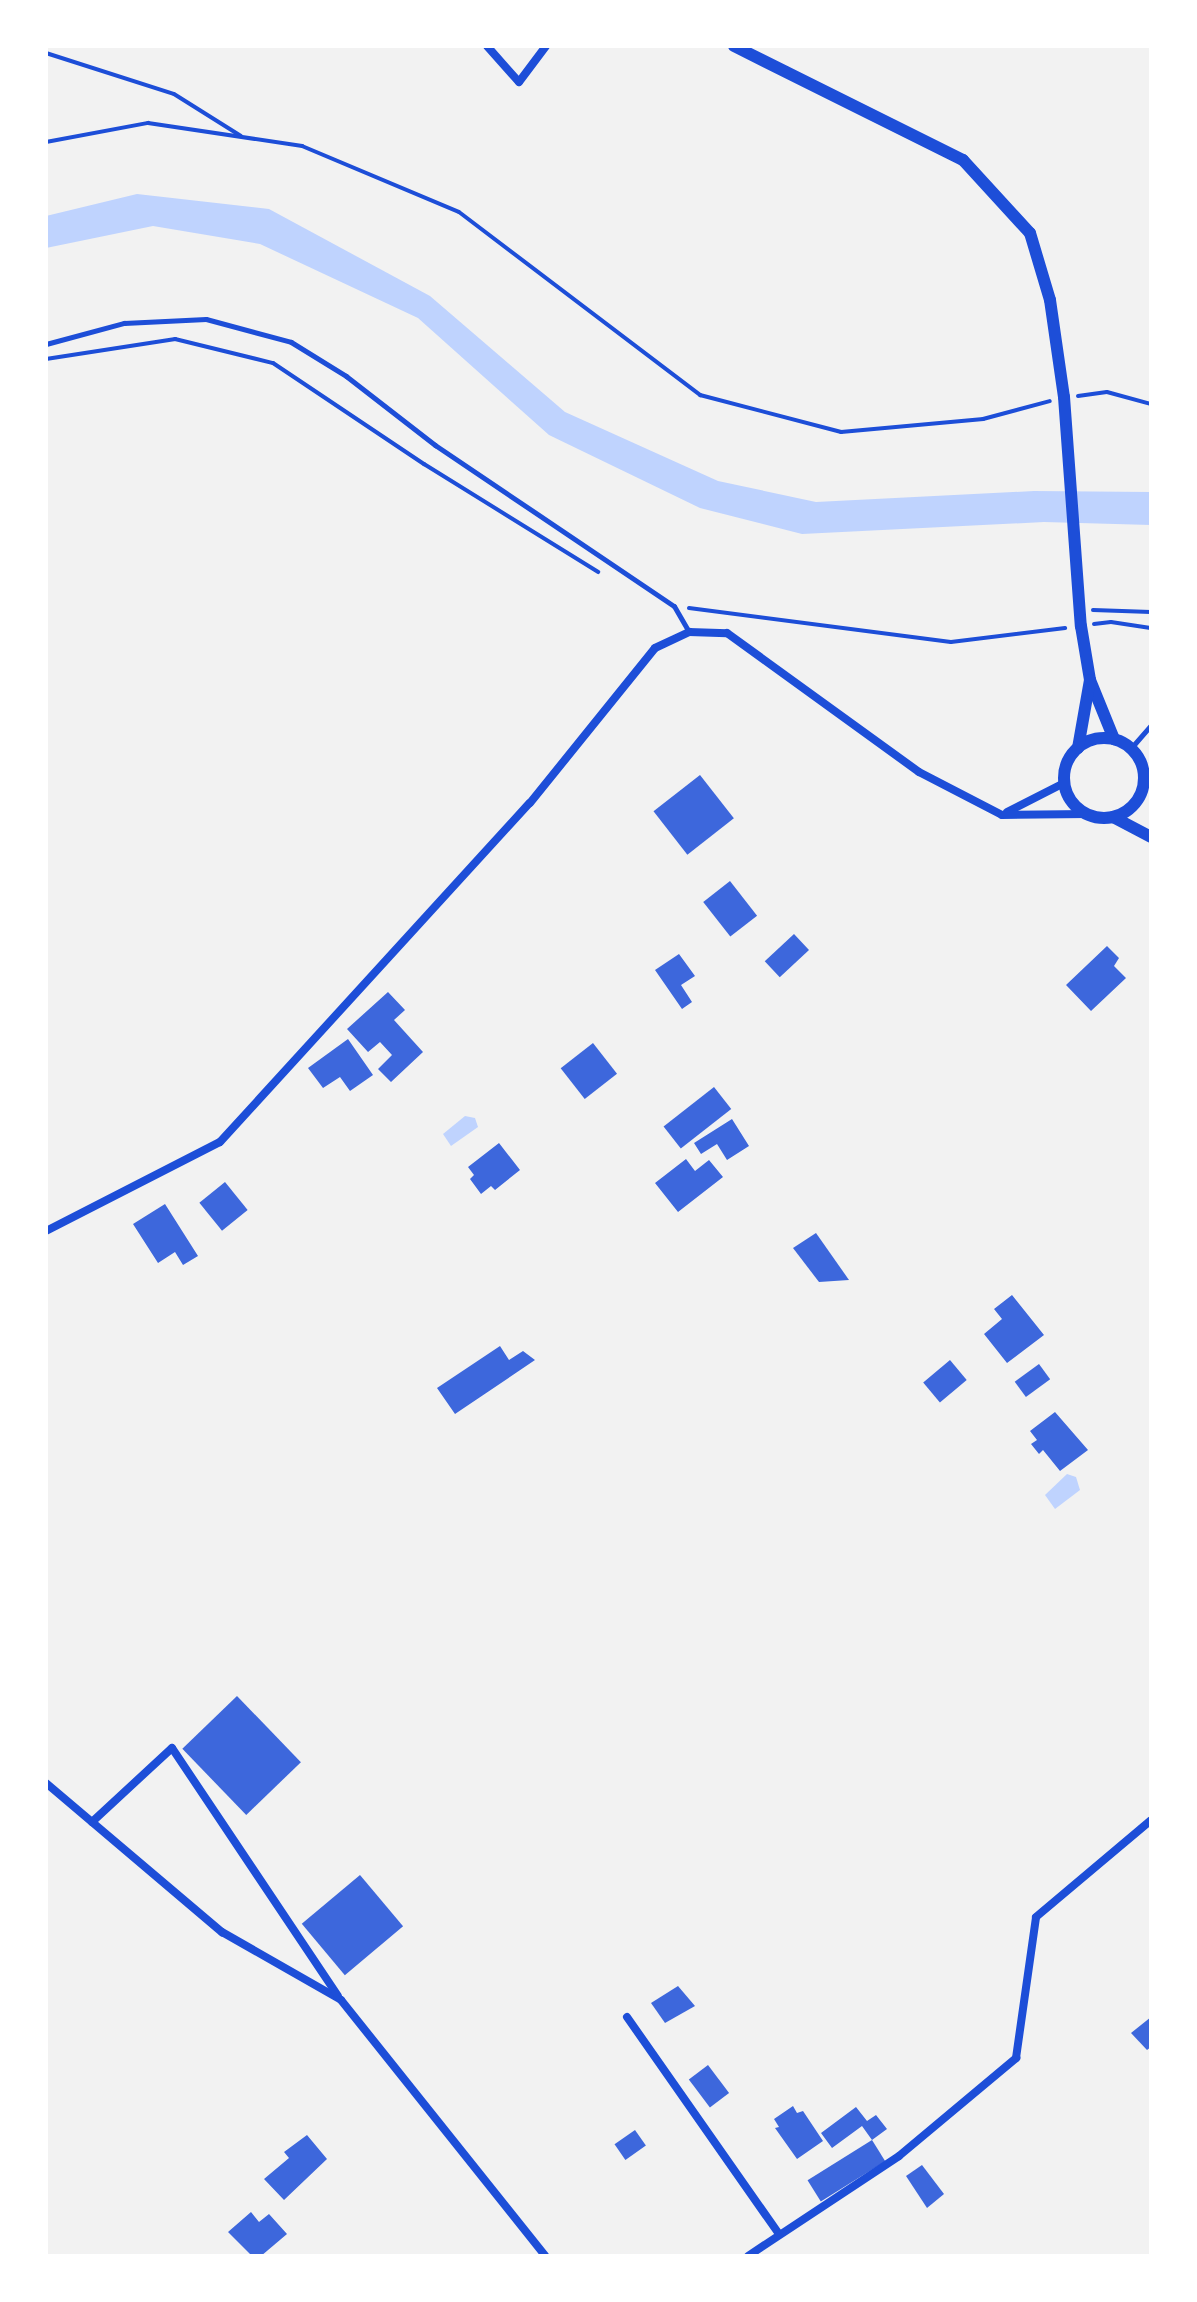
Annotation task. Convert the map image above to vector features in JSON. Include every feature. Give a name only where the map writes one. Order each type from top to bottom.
[{"type":"street","points":[[487,46],[519,82],[546,46]]},
{"type":"street","points":[[734,46],[963,160],[1030,233],[1050,300],[1064,397],[1081,626],[1090,680],[1114,739]]},
{"type":"street","points":[[46,1231],[220,1142],[530,803],[655,648],[689,632],[727,633],[919,772],[1002,815],[1087,814],[1113,817],[1151,837]]},
{"type":"street","points":[[1087,814],[1068,796],[1064,783],[1065,770],[1078,748],[1090,680]]},
{"type":"street","points":[[1078,748],[1101,738],[1114,739],[1131,748],[1143,768],[1142,791],[1151,806]]},
{"type":"street","points":[[1002,815],[1064,783]]},
{"type":"street","points":[[1113,817],[1126,812],[1142,791]]},
{"type":"street","points":[[92,1822],[172,1748],[341,2000],[545,2256]]},
{"type":"street","points":[[46,1783],[222,1932],[341,2000]]},
{"type":"street","points":[[748,2256],[899,2156],[1016,2058],[1036,1917],[1151,1820]]},
{"type":"street","points":[[627,2017],[779,2234]]},
{"type":"lane","points":[[46,344],[124,323],[206,319],[291,342],[346,376],[435,445],[674,606],[689,632]]},
{"type":"lane","points":[[1131,748],[1151,725]]},
{"type":"path","points":[[46,53],[174,94],[244,138]]},
{"type":"path","points":[[46,142],[148,123],[302,146],[459,212],[700,395],[841,432],[983,419],[1064,397],[1107,392],[1151,404]]},
{"type":"path","points":[[46,359],[175,339],[273,363],[424,464],[608,579]]},
{"type":"path","points":[[674,606],[951,642],[1111,622],[1151,628]]},
{"type":"path","points":[[1080,610],[1151,612]]},
{"type":"water","points":[[137,194],[269,209],[430,296],[565,412],[718,481],[816,502],[1034,491],[1151,492],[1151,525],[1044,522],[802,534],[700,508],[549,435],[418,318],[260,244],[153,226],[46,248],[46,216]]},
{"type":"water","points":[[465,1116],[475,1118],[478,1127],[451,1146],[443,1134]]},
{"type":"water","points":[[1067,1474],[1076,1477],[1080,1490],[1055,1509],[1045,1495]]},
{"type":"building","points":[[700,775],[734,818],[687,855],[654,811]]},
{"type":"building","points":[[730,881],[757,916],[730,937],[703,902]]},
{"type":"building","points":[[794,934],[809,950],[780,977],[765,961]]},
{"type":"building","points":[[1107,946],[1119,958],[1114,966],[1126,978],[1091,1011],[1066,985]]},
{"type":"building","points":[[679,954],[695,976],[681,985],[692,1002],[682,1009],[655,970]]},
{"type":"building","points":[[388,992],[405,1010],[394,1020],[423,1052],[391,1082],[378,1069],[392,1055],[380,1042],[368,1052],[347,1029]]},
{"type":"building","points":[[348,1039],[373,1075],[350,1091],[340,1077],[323,1088],[308,1068]]},
{"type":"building","points":[[593,1043],[617,1074],[585,1099],[561,1068]]},
{"type":"building","points":[[714,1087],[731,1109],[681,1148],[664,1126]]},
{"type":"building","points":[[732,1119],[749,1146],[727,1160],[717,1144],[701,1154],[694,1143]]},
{"type":"building","points":[[499,1143],[520,1170],[495,1190],[491,1186],[481,1194],[470,1179],[474,1175],[468,1167]]},
{"type":"building","points":[[686,1159],[695,1171],[709,1160],[723,1177],[678,1212],[655,1183]]},
{"type":"building","points":[[225,1182],[248,1210],[222,1231],[199,1203]]},
{"type":"building","points":[[165,1204],[198,1256],[183,1265],[175,1252],[158,1263],[133,1224]]},
{"type":"building","points":[[816,1233],[849,1280],[819,1282],[793,1248]]},
{"type":"building","points":[[1012,1295],[1044,1335],[1007,1363],[984,1334],[1002,1319],[994,1309]]},
{"type":"building","points":[[500,1346],[509,1360],[523,1351],[535,1360],[455,1414],[437,1388]]},
{"type":"building","points":[[950,1360],[967,1380],[940,1402],[923,1382]]},
{"type":"building","points":[[1039,1364],[1050,1379],[1026,1397],[1015,1382]]},
{"type":"building","points":[[1055,1412],[1088,1450],[1060,1471],[1043,1450],[1039,1454],[1031,1444],[1037,1440],[1030,1431]]},
{"type":"building","points":[[237,1696],[301,1762],[246,1815],[182,1749]]},
{"type":"building","points":[[360,1875],[403,1926],[345,1975],[302,1924]]},
{"type":"building","points":[[678,1986],[695,2006],[665,2023],[651,2003]]},
{"type":"building","points":[[1151,2017],[1151,2047],[1147,2050],[1131,2033]]},
{"type":"building","points":[[708,2065],[729,2093],[710,2107],[689,2079]]},
{"type":"building","points":[[793,2106],[797,2113],[803,2111],[823,2141],[797,2159],[775,2128],[779,2127],[774,2119]]},
{"type":"building","points":[[856,2107],[867,2121],[876,2115],[887,2129],[872,2140],[862,2126],[832,2148],[821,2133]]},
{"type":"building","points":[[635,2130],[646,2146],[625,2160],[615,2144]]},
{"type":"building","points":[[307,2135],[327,2159],[284,2200],[264,2179],[289,2158],[284,2152]]},
{"type":"building","points":[[872,2140],[885,2161],[821,2201],[808,2180]]},
{"type":"building","points":[[922,2165],[944,2194],[927,2208],[906,2176]]},
{"type":"building","points":[[251,2212],[259,2222],[269,2214],[287,2234],[261,2256],[252,2256],[228,2232]]}]
